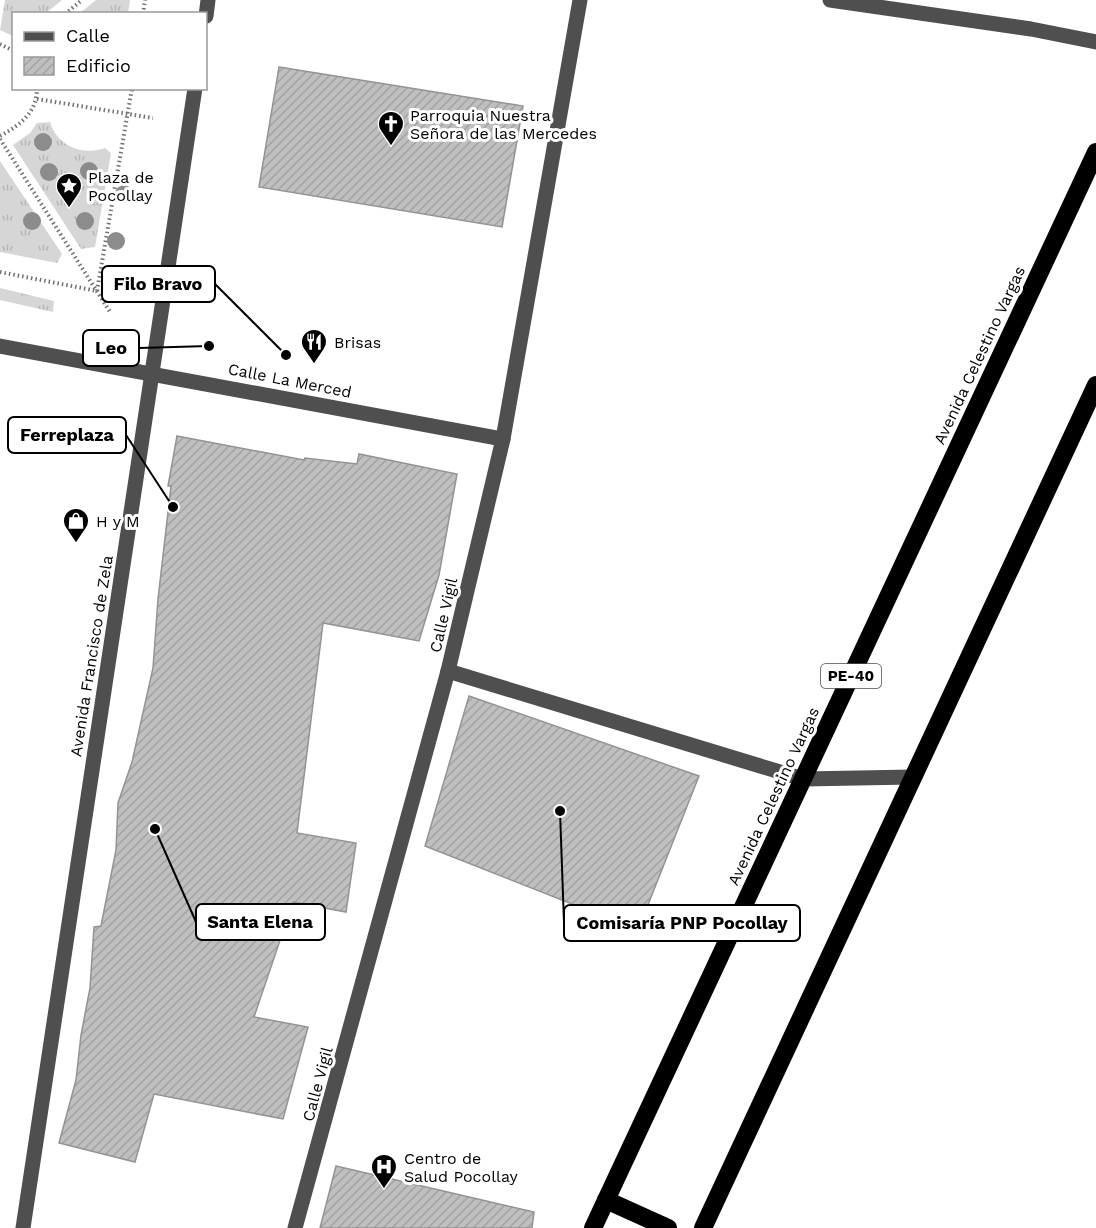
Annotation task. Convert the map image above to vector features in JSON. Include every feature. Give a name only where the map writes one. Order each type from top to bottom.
[{"type":"highway","name":"Avenida Celestino Vargas","points":[[593,1228],[1096,152]]},
{"type":"highway","points":[[703,1228],[1096,385]]},
{"type":"highway","points":[[606,1200],[668,1228]]},
{"type":"street","name":"Calle Vigil","points":[[295,1228],[448,671],[503,439],[580,0]]},
{"type":"street","points":[[830,0],[1031,28],[1096,42]]},
{"type":"street","name":"Avenida Francisco de Zela","points":[[23,1228],[195,90]]},
{"type":"street","name":"Calle La Merced","points":[[0,346],[503,439]]},
{"type":"street","points":[[448,671],[803,779],[913,777]]},
{"type":"path","points":[[67,12],[82,0]]},
{"type":"path","points":[[37,90],[37,99],[28,117],[0,138],[110,312]]},
{"type":"path","points":[[97,291],[132,90]]},
{"type":"path","points":[[37,99],[153,118]]},
{"type":"path","points":[[0,272],[97,291]]},
{"type":"green space","points":[[5,0],[62,0],[47,12],[12,12],[12,36],[0,30]]},
{"type":"green space","points":[[96,0],[130,0],[128,12],[81,12]]},
{"type":"green space","points":[[50,122],[53,130],[64,143],[79,150],[105,148],[111,153],[95,247],[81,249],[13,145],[30,133],[37,123]]},
{"type":"green space","points":[[0,161],[62,254],[57,263],[0,252]]},
{"type":"green space","points":[[0,288],[54,301],[53,312],[0,300]]},
{"type":"building","name":"Parroquia Nuestra Señora de las Mercedes","points":[[279,67],[523,106],[502,227],[259,187]]},
{"type":"building","points":[[177,436],[304,460],[305,458],[357,464],[359,454],[457,474],[439,575],[419,641],[323,623],[297,833],[356,843],[346,912],[293,902],[254,1017],[308,1027],[283,1119],[154,1094],[135,1162],[59,1143],[76,1080],[81,1035],[90,988],[94,927],[101,926],[116,850],[118,803],[132,762],[153,668],[158,599],[171,486],[168,486]]},
{"type":"building","points":[[469,696],[699,776],[638,930],[425,846]]},
{"type":"building","name":"Centro de Salud Pocollay","points":[[336,1166],[534,1212],[532,1228],[320,1228]]},
{"type":"place","name":"Parroquia Nuestra Señora de las Mercedes","points":[[391,147]]},
{"type":"place","name":"Plaza de Pocollay","points":[[69,209]]},
{"type":"place","name":"Leo","points":[[209,346]]},
{"type":"place","name":"Filo Bravo","points":[[286,355]]},
{"type":"place","name":"Brisas","points":[[314,365]]},
{"type":"place","name":"Ferreplaza","points":[[173,507]]},
{"type":"place","name":"H y M","points":[[76,544]]},
{"type":"place","name":"Comisaría PNP Pocollay","points":[[560,811]]},
{"type":"place","name":"Santa Elena","points":[[155,829]]},
{"type":"place","name":"Centro de Salud Pocollay","points":[[384,1190]]}]
